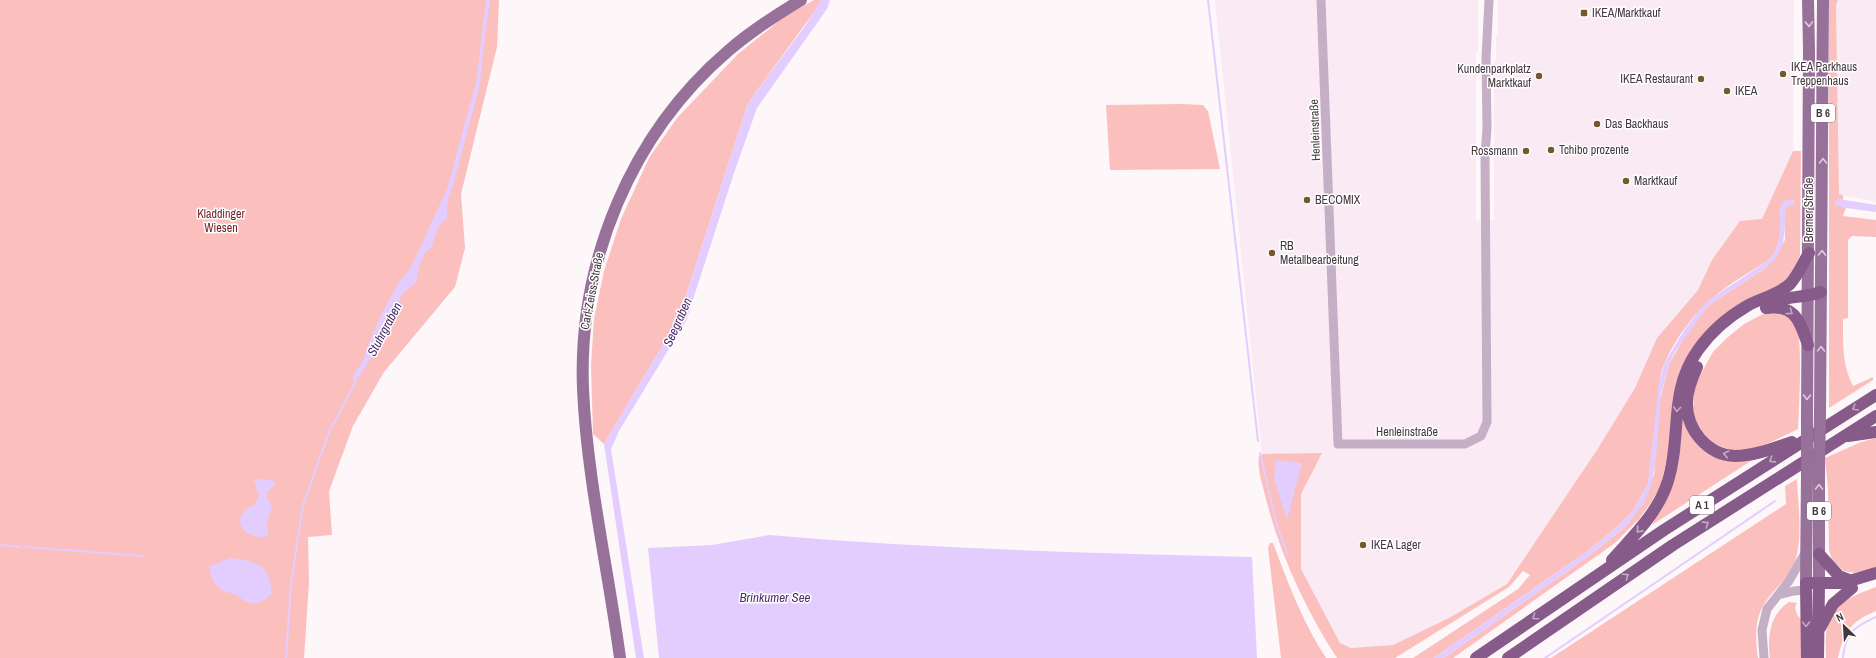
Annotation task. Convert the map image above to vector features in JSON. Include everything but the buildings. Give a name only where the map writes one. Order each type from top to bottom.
[{"type":"highway","points":[[1600,573],[1647,520],[1661,500],[1668,480],[1675,446],[1679,393],[1683,379],[1697,351],[1711,334],[1726,321],[1747,306],[1779,292],[1790,284],[1809,253]]},
{"type":"highway","points":[[1779,292],[1821,292]]},
{"type":"highway","points":[[1805,439],[1750,454],[1733,456],[1717,452],[1700,439],[1692,425],[1687,410],[1687,397],[1697,367],[1707,350],[1722,334],[1754,312],[1776,301],[1808,293]]},
{"type":"highway","points":[[1754,312],[1773,307],[1787,309],[1799,320],[1808,346]]},
{"type":"highway","name":"A 1","points":[[1476,658],[1600,573],[1805,439],[1876,395]]},
{"type":"highway","name":"A 1","points":[[1508,658],[1673,545],[1840,437],[1876,416]]},
{"type":"highway","points":[[1840,437],[1876,432]]},
{"type":"highway","points":[[1819,554],[1839,576],[1853,585]]},
{"type":"highway","points":[[1818,631],[1833,604],[1853,585],[1876,573]]},
{"type":"highway","points":[[1806,587],[1853,585],[1876,581]]},
{"type":"highway","name":"B 6","points":[[1806,587],[1807,658]]},
{"type":"highway","name":"B 6","points":[[1818,658],[1819,587]]},
{"type":"main road","name":"Carl-Zeiss-Straße","points":[[620,658],[590,462],[583,388],[584,337],[590,288],[597,258],[617,201],[636,165],[671,111],[698,80],[727,52],[769,20],[801,0]]},
{"type":"main road","name":"Bremer Straße","points":[[1806,550],[1809,253],[1808,0]]},
{"type":"main road","name":"Bremer Straße","points":[[1819,554],[1823,0]]},
{"type":"main road","name":"B 6","points":[[1806,550],[1806,587]]},
{"type":"main road","name":"B 6","points":[[1819,554],[1819,587]]},
{"type":"street","name":"Henleinstraße","points":[[1321,0],[1338,444],[1465,444],[1481,436],[1487,422],[1485,156],[1489,0]]},
{"type":"street","points":[[1764,658],[1762,636],[1764,617],[1768,606],[1798,568],[1806,550]]},
{"type":"street","points":[[1781,591],[1793,584],[1806,587]]},
{"type":"shaded area","points":[[1215,0],[1478,0],[1478,50],[1476,53],[1476,221],[1494,220],[1494,64],[1496,59],[1496,38],[1498,32],[1498,0],[1794,0],[1793,151],[1762,219],[1712,260],[1698,290],[1657,338],[1635,388],[1597,450],[1507,584],[1449,618],[1393,645],[1351,648],[1340,643],[1301,569],[1301,494],[1321,453],[1262,454]]},
{"type":"shaded area","points":[[1838,0],[1876,0],[1876,202],[1839,194],[1836,5]]},
{"type":"green space","name":"Kladdinger Wiesen","points":[[0,0],[499,0],[497,47],[461,194],[465,248],[455,287],[384,372],[353,426],[329,491],[332,535],[308,537],[309,582],[304,658],[0,658]]},
{"type":"green space","points":[[814,0],[821,0],[819,5],[748,103],[680,314],[604,444],[593,434],[591,365],[594,319],[604,271],[621,219],[649,158],[677,118],[738,54],[784,17]]},
{"type":"green space","points":[[1829,0],[1838,0],[1836,5],[1839,194],[1843,195],[1843,200],[1838,199],[1835,204],[1846,208],[1843,216],[1876,220],[1876,237],[1852,236],[1848,240],[1848,318],[1843,319],[1843,345],[1849,378],[1853,386],[1873,377],[1873,380],[1829,408]]},
{"type":"green space","points":[[1106,105],[1203,105],[1208,111],[1220,169],[1110,170]]},
{"type":"green space","points":[[1793,151],[1801,151],[1800,254],[1798,264],[1792,275],[1780,286],[1729,311],[1674,395],[1668,453],[1661,485],[1639,519],[1615,543],[1453,658],[1444,658],[1589,556],[1625,527],[1633,517],[1654,475],[1660,400],[1669,364],[1690,328],[1709,305],[1767,267],[1785,240],[1785,210],[1793,203],[1780,209],[1780,236],[1776,249],[1769,260],[1732,283],[1710,300],[1684,329],[1671,350],[1661,373],[1648,484],[1632,512],[1617,527],[1586,552],[1434,658],[1413,658],[1518,589],[1530,575],[1523,571],[1509,587],[1395,658],[1337,658],[1314,620],[1285,559],[1265,495],[1259,471],[1259,456],[1262,454],[1322,453],[1301,494],[1301,569],[1340,643],[1351,648],[1393,645],[1449,618],[1507,584],[1597,450],[1635,388],[1657,338],[1698,290],[1712,260],[1740,221],[1762,219]]},
{"type":"green space","points":[[1765,313],[1778,314],[1790,318],[1796,324],[1798,331],[1800,374],[1798,429],[1759,448],[1737,452],[1711,443],[1693,419],[1694,386],[1713,352],[1744,324]]},
{"type":"green space","points":[[1681,412],[1690,435],[1706,453],[1722,459],[1754,459],[1652,525],[1673,484]]},
{"type":"green space","points":[[1876,438],[1876,567],[1855,573],[1844,571],[1832,560],[1829,550],[1828,490],[1825,458],[1861,442]]},
{"type":"green space","points":[[1797,479],[1800,523],[1796,557],[1793,567],[1789,573],[1763,606],[1757,622],[1756,630],[1758,658],[1551,658],[1786,504],[1785,486]]},
{"type":"green space","points":[[1270,543],[1273,543],[1303,617],[1326,658],[1281,658],[1268,548]]},
{"type":"green space","points":[[1876,587],[1876,611],[1860,619],[1850,628],[1843,641],[1838,658],[1826,658],[1827,626],[1833,611],[1853,596]]},
{"type":"green space","points":[[1789,602],[1797,603],[1795,607],[1797,615],[1802,620],[1802,658],[1770,658],[1769,642],[1771,627],[1778,613]]},
{"type":"water","points":[[486,0],[490,0],[480,84],[453,186],[448,199],[447,218],[438,227],[432,246],[425,253],[419,266],[416,283],[403,293],[377,348],[354,385],[353,376],[364,359],[366,350],[382,313],[399,282],[411,267],[447,189],[476,83]]},
{"type":"water","name":"Seegraben","points":[[821,0],[830,0],[827,9],[757,108],[734,173],[686,321],[619,431],[611,449],[644,658],[636,658],[604,444],[680,314],[748,103],[805,26]]},
{"type":"water","points":[[1838,199],[1876,205],[1876,212],[1835,205],[1835,201]]},
{"type":"water","points":[[1794,200],[1794,205],[1787,207],[1785,210],[1783,241],[1778,255],[1767,267],[1709,305],[1675,352],[1669,364],[1661,394],[1656,459],[1651,487],[1644,503],[1625,527],[1589,556],[1444,658],[1434,658],[1586,552],[1617,527],[1632,512],[1648,484],[1659,382],[1665,362],[1685,329],[1706,302],[1769,260],[1774,253],[1779,239],[1780,209],[1782,202]]},
{"type":"water","points":[[1276,460],[1302,463],[1287,520],[1274,479]]},
{"type":"water","points":[[256,479],[271,480],[277,484],[267,492],[268,500],[272,507],[266,526],[268,536],[265,537],[258,537],[247,533],[242,528],[240,521],[243,512],[247,508],[254,505],[259,496],[254,481]]},
{"type":"water","name":"Brinkumer See","points":[[769,535],[950,547],[1252,557],[1257,658],[659,658],[648,548],[712,545]]},
{"type":"water","points":[[232,558],[249,561],[261,566],[268,576],[272,593],[263,601],[253,603],[219,588],[211,576],[209,566]]},
{"type":"waterway","points":[[1208,0],[1258,441]]},
{"type":"waterway","name":"Stuhrgraben","points":[[286,658],[291,584],[303,505],[329,432],[355,383]]},
{"type":"waterway","points":[[1260,453],[1278,529],[1288,555]]},
{"type":"waterway","points":[[1545,658],[1775,501]]},
{"type":"waterway","points":[[0,545],[20,547]]},
{"type":"waterway","points":[[25,547],[143,556]]},
{"type":"waterway","points":[[1843,658],[1846,642],[1852,632],[1862,624],[1876,617]]},
{"type":"place","name":"IKEA/Marktkauf","points":[[1584,13]]},
{"type":"place","name":"IKEA Parkhaus Treppenhaus","points":[[1783,74]]},
{"type":"place","name":"Kundenparkplatz Marktkauf","points":[[1539,76]]},
{"type":"place","name":"IKEA Restaurant","points":[[1701,79]]},
{"type":"place","name":"IKEA","points":[[1727,91]]},
{"type":"place","name":"Das Backhaus","points":[[1597,124]]},
{"type":"place","name":"Tchibo prozente","points":[[1551,150]]},
{"type":"place","name":"Rossmann","points":[[1526,151]]},
{"type":"place","name":"Marktkauf","points":[[1626,181]]},
{"type":"place","name":"BECOMIX","points":[[1307,200]]},
{"type":"place","name":"RB Metallbearbeitung","points":[[1272,253]]},
{"type":"place","name":"IKEA Lager","points":[[1363,545]]}]
